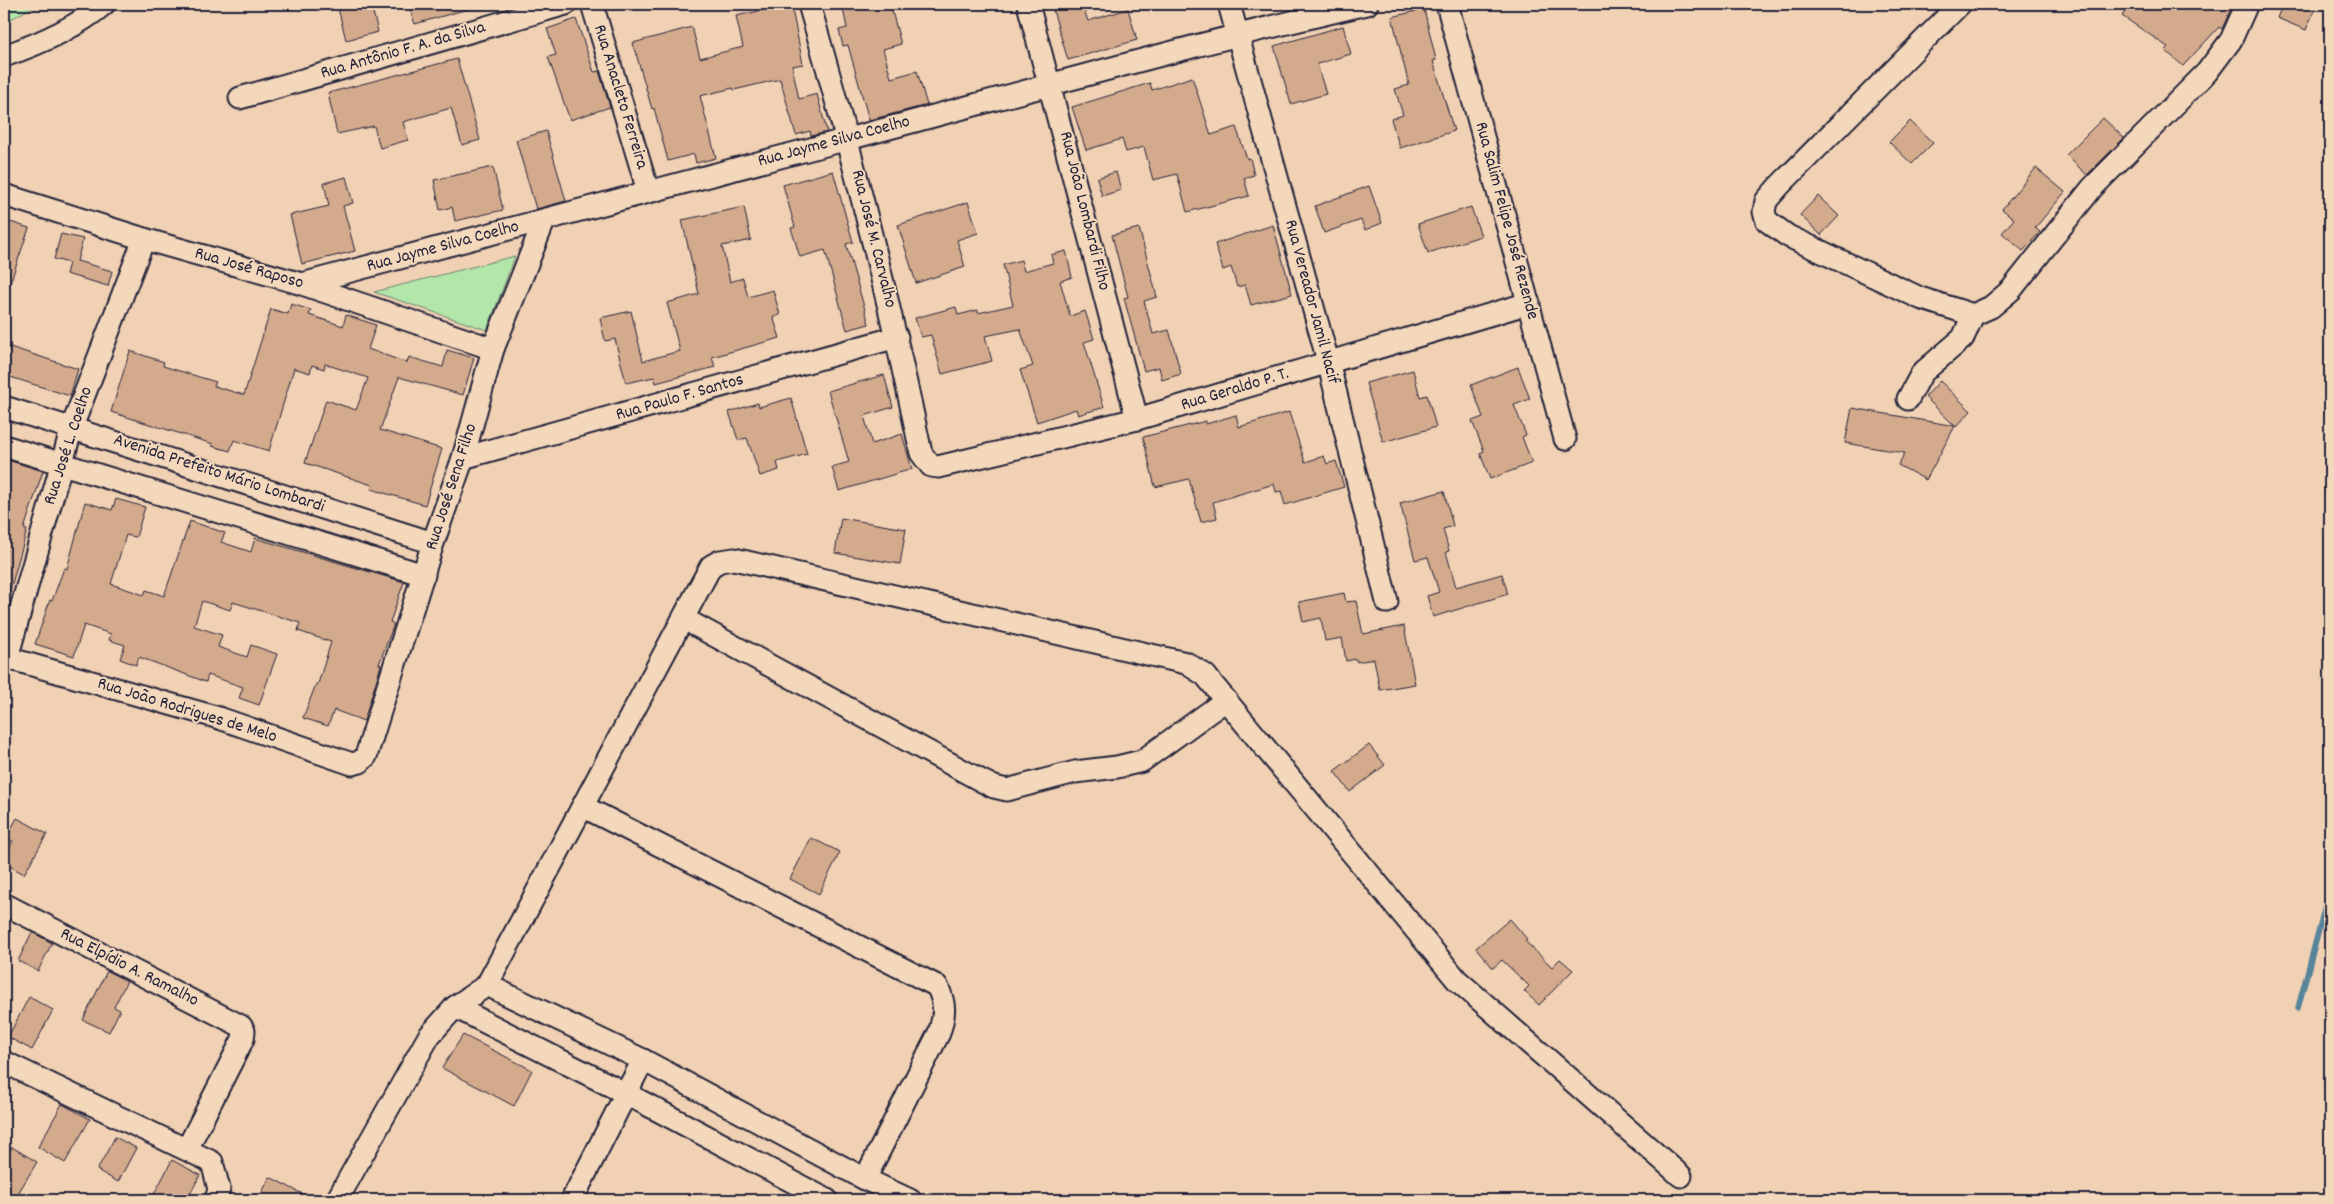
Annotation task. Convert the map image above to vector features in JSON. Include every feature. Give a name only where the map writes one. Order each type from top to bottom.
[{"type":"street","points":[[4,56],[31,46],[91,15],[104,4]]},
{"type":"street","name":"Rua Antônio F. A. da Silva","points":[[240,98],[566,4]]},
{"type":"street","name":"Rua Anacleto Ferreira","points":[[592,4],[648,191]]},
{"type":"street","name":"Rua José M. Carvalho","points":[[809,4],[848,139],[897,338],[921,453],[931,466],[938,468]]},
{"type":"street","name":"Rua João Lombardi Filho","points":[[1028,4],[1137,419]]},
{"type":"street","name":"Rua Vereador Jamil Nacif","points":[[1229,4],[1328,361],[1387,602]]},
{"type":"street","name":"Rua Jayme Silva Coelho","points":[[302,284],[544,221],[648,191],[848,139],[1050,83],[1237,34],[1367,4]]},
{"type":"street","name":"Rua Salim Felipe José Rezende","points":[[1446,4],[1566,439]]},
{"type":"street","points":[[1960,4],[1779,186],[1766,201],[1764,212],[1767,221],[1788,236],[1920,298],[1973,316]]},
{"type":"street","points":[[1908,399],[1922,373],[1963,338],[1973,316],[1991,307],[2012,290],[2092,188],[2207,72],[2231,40],[2247,4]]},
{"type":"street","name":"Rua José Raposo","points":[[4,194],[144,240],[302,284],[493,349]]},
{"type":"street","name":"Rua José Sena Filho","points":[[366,756],[433,543],[463,458],[493,349],[544,221]]},
{"type":"street","name":"Rua José L. Coelho","points":[[5,657],[72,427],[144,240]]},
{"type":"street","name":"Rua Geraldo P. T.","points":[[938,468],[1137,419],[1529,303]]},
{"type":"street","name":"Rua Paulo F. Santos","points":[[463,458],[897,338]]},
{"type":"street","name":"Avenida Prefeito Mário Lombardi","points":[[4,407],[433,543]]},
{"type":"street","name":"Avenida Prefeito Mário Lombardi","points":[[4,446],[424,575]]},
{"type":"street","points":[[337,1200],[429,1036],[455,1007],[487,985],[584,807],[711,566],[720,561],[734,558],[1186,663],[1205,675],[1457,980],[1681,1176]]},
{"type":"street","points":[[684,619],[982,781],[994,787],[1007,790],[1075,772],[1117,767],[1142,761],[1226,700]]},
{"type":"street","name":"Rua João Rodrigues de Melo","points":[[5,657],[219,718],[352,764],[360,762],[366,756]]},
{"type":"street","points":[[584,807],[936,986],[944,999],[945,1014],[940,1033],[865,1179]]},
{"type":"street","name":"Rua Elpídio A. Ramalho","points":[[4,904],[241,1026],[244,1031],[243,1039],[187,1148]]},
{"type":"street","points":[[487,985],[643,1060],[865,1179],[910,1200]]},
{"type":"street","points":[[455,1007],[627,1094],[827,1200]]},
{"type":"street","points":[[572,1200],[643,1060]]},
{"type":"street","points":[[4,1062],[187,1148],[212,1162],[219,1189],[216,1200]]},
{"type":"green space","points":[[4,4],[38,4],[4,23]]},
{"type":"green space","points":[[515,256],[487,330],[374,292]]},
{"type":"building","points":[[337,4],[371,4],[378,32],[346,40]]},
{"type":"building","points":[[408,4],[471,4],[471,8],[415,24]]},
{"type":"building","points":[[791,4],[803,64],[792,66],[799,99],[817,94],[827,132],[811,136],[810,131],[796,135],[780,79],[700,96],[716,158],[696,163],[694,154],[668,161],[654,108],[652,109],[633,43],[692,27],[700,58],[743,47],[736,16]]},
{"type":"building","points":[[842,4],[890,4],[901,44],[883,49],[891,78],[917,71],[927,105],[869,120],[848,45],[843,46],[839,30],[847,28]]},
{"type":"building","points":[[1051,4],[1082,4],[1088,21],[1128,9],[1137,40],[1068,60]]},
{"type":"building","points":[[2130,4],[2233,4],[2222,29],[2219,27],[2183,66],[2165,50],[2168,47],[2122,16]]},
{"type":"building","points":[[2283,4],[2317,4],[2306,30],[2277,18]]},
{"type":"building","points":[[1424,9],[1436,60],[1433,61],[1454,131],[1400,148],[1391,119],[1403,115],[1395,89],[1409,85],[1392,17]]},
{"type":"building","points":[[576,19],[594,72],[599,71],[610,107],[570,120],[548,57],[556,55],[547,29]]},
{"type":"building","points":[[1343,26],[1351,54],[1317,64],[1326,94],[1291,104],[1274,46]]},
{"type":"building","points":[[457,59],[480,140],[462,145],[451,108],[403,122],[408,140],[380,148],[374,126],[337,134],[328,93]]},
{"type":"building","points":[[1192,77],[1211,135],[1236,127],[1247,159],[1250,158],[1254,175],[1244,178],[1249,196],[1187,212],[1177,174],[1153,180],[1144,147],[1126,152],[1122,139],[1086,150],[1072,107],[1150,83],[1152,90]]},
{"type":"building","points":[[2103,118],[2124,138],[2087,175],[2066,155]]},
{"type":"building","points":[[1910,121],[1933,143],[1912,164],[1889,142]]},
{"type":"building","points":[[546,131],[566,201],[536,209],[516,140]]},
{"type":"building","points":[[493,167],[503,210],[455,221],[452,207],[440,210],[434,180]]},
{"type":"building","points":[[2036,168],[2065,192],[2035,228],[2040,232],[2023,251],[2002,233],[2014,219],[2002,209]]},
{"type":"building","points":[[833,171],[853,242],[846,244],[869,324],[847,330],[825,250],[800,257],[791,228],[795,227],[783,185]]},
{"type":"building","points":[[1116,172],[1121,190],[1102,196],[1097,178]]},
{"type":"building","points":[[346,177],[353,203],[343,206],[355,251],[302,264],[290,215],[329,206],[324,183]]},
{"type":"building","points":[[1369,186],[1382,223],[1365,230],[1361,220],[1324,233],[1315,206]]},
{"type":"building","points":[[1818,196],[1839,216],[1821,235],[1800,215]]},
{"type":"building","points":[[968,202],[978,233],[957,240],[965,267],[916,283],[898,225]]},
{"type":"building","points":[[744,207],[751,240],[722,246],[730,282],[743,278],[748,297],[773,290],[780,315],[773,317],[780,338],[712,357],[715,367],[656,383],[654,377],[626,383],[615,339],[605,341],[600,318],[631,311],[643,361],[680,351],[667,303],[699,294],[682,220]]},
{"type":"building","points":[[1471,207],[1481,236],[1428,253],[1418,224]]},
{"type":"building","points":[[4,220],[29,228],[6,295],[4,295]]},
{"type":"building","points":[[1273,225],[1292,294],[1251,305],[1245,285],[1237,287],[1231,267],[1223,270],[1215,244]]},
{"type":"building","points":[[1139,228],[1157,297],[1144,301],[1153,334],[1169,330],[1181,374],[1162,380],[1159,367],[1144,371],[1124,298],[1128,297],[1112,235]]},
{"type":"building","points":[[61,234],[83,239],[77,261],[112,271],[108,286],[66,274],[69,263],[54,259]]},
{"type":"building","points":[[1066,251],[1072,277],[1060,281],[1070,316],[1085,311],[1094,339],[1084,342],[1104,407],[1078,415],[1076,409],[1037,422],[1020,370],[1033,366],[1020,329],[985,336],[992,361],[942,374],[931,335],[921,337],[915,318],[956,307],[958,315],[978,310],[978,313],[1013,305],[1003,265],[1021,260],[1024,271],[1053,263],[1051,255]]},
{"type":"building","points":[[291,304],[311,310],[309,315],[343,326],[346,315],[376,325],[368,349],[407,363],[409,357],[443,367],[447,350],[474,358],[463,395],[399,377],[380,430],[442,449],[425,505],[371,489],[372,485],[305,463],[326,400],[356,410],[368,378],[325,364],[324,369],[312,365],[310,373],[294,368],[269,451],[234,440],[230,451],[111,412],[130,351],[164,362],[163,366],[216,382],[214,386],[244,395],[271,309],[288,314]]},
{"type":"building","points":[[4,345],[78,369],[70,396],[4,375]]},
{"type":"building","points":[[1518,367],[1530,399],[1514,405],[1526,435],[1522,437],[1532,463],[1490,479],[1480,453],[1484,451],[1472,421],[1483,417],[1471,385]]},
{"type":"building","points":[[1413,370],[1420,397],[1427,395],[1436,427],[1383,442],[1366,383]]},
{"type":"building","points":[[884,375],[893,407],[864,416],[872,444],[902,434],[912,469],[839,491],[832,467],[849,462],[828,391]]},
{"type":"building","points":[[1940,381],[1971,411],[1956,427],[1925,397]]},
{"type":"building","points":[[791,398],[807,454],[777,462],[779,470],[760,476],[747,438],[738,440],[729,412],[758,403],[759,407]]},
{"type":"building","points":[[1852,408],[1955,426],[1926,480],[1898,465],[1905,453],[1845,443]]},
{"type":"building","points":[[1289,412],[1305,462],[1324,456],[1327,464],[1336,461],[1344,487],[1285,505],[1281,491],[1276,492],[1274,484],[1213,502],[1217,518],[1201,522],[1189,479],[1155,487],[1143,437],[1206,421],[1206,424],[1236,415],[1239,427]]},
{"type":"building","points":[[4,459],[43,471],[24,529],[27,530],[8,598],[4,598]]},
{"type":"building","points":[[1444,491],[1453,526],[1443,529],[1449,551],[1446,552],[1456,587],[1502,574],[1508,594],[1433,617],[1427,596],[1439,592],[1428,557],[1415,560],[1400,503]]},
{"type":"building","points":[[116,499],[145,507],[136,537],[126,535],[111,584],[144,595],[146,590],[164,596],[190,521],[225,533],[221,542],[251,552],[255,538],[404,582],[390,622],[394,624],[379,664],[381,665],[364,721],[334,710],[328,726],[303,718],[316,684],[318,684],[331,642],[298,631],[300,623],[233,602],[230,610],[202,601],[194,626],[222,635],[218,647],[247,657],[251,645],[277,654],[259,705],[239,698],[243,687],[208,675],[206,682],[139,657],[136,665],[120,659],[125,645],[109,640],[111,634],[84,625],[74,656],[35,644],[50,600],[52,601],[64,568],[67,569],[85,502],[112,510]]},
{"type":"building","points":[[841,518],[906,529],[900,564],[835,553]]},
{"type":"building","points":[[1344,593],[1346,602],[1356,601],[1363,634],[1404,626],[1415,684],[1380,690],[1374,659],[1357,662],[1356,659],[1346,661],[1342,638],[1325,641],[1321,618],[1303,622],[1299,602]]},
{"type":"building","points":[[1369,745],[1385,765],[1350,792],[1334,771]]},
{"type":"building","points":[[17,818],[47,834],[24,874],[4,863],[4,858],[13,841],[6,838]]},
{"type":"building","points":[[811,838],[840,852],[819,894],[790,879]]},
{"type":"building","points":[[1510,919],[1527,939],[1525,941],[1552,967],[1560,959],[1573,970],[1539,1005],[1524,991],[1529,986],[1502,960],[1493,968],[1476,948]]},
{"type":"building","points":[[32,932],[52,943],[38,971],[18,961]]},
{"type":"building","points":[[107,971],[127,981],[114,1007],[120,1010],[109,1032],[83,1020]]},
{"type":"building","points":[[29,997],[53,1010],[32,1050],[8,1037]]},
{"type":"building","points":[[463,1035],[532,1070],[514,1106],[442,1068]]},
{"type":"building","points":[[62,1104],[90,1119],[65,1163],[38,1147]]},
{"type":"building","points":[[115,1137],[136,1148],[118,1182],[97,1170]]},
{"type":"building","points":[[12,1147],[37,1162],[14,1200],[4,1200],[4,1161]]},
{"type":"building","points":[[172,1160],[200,1175],[187,1200],[151,1200]]},
{"type":"building","points":[[270,1177],[314,1200],[258,1200]]},
{"type":"waterway","points":[[2298,1008],[2330,887]]}]
